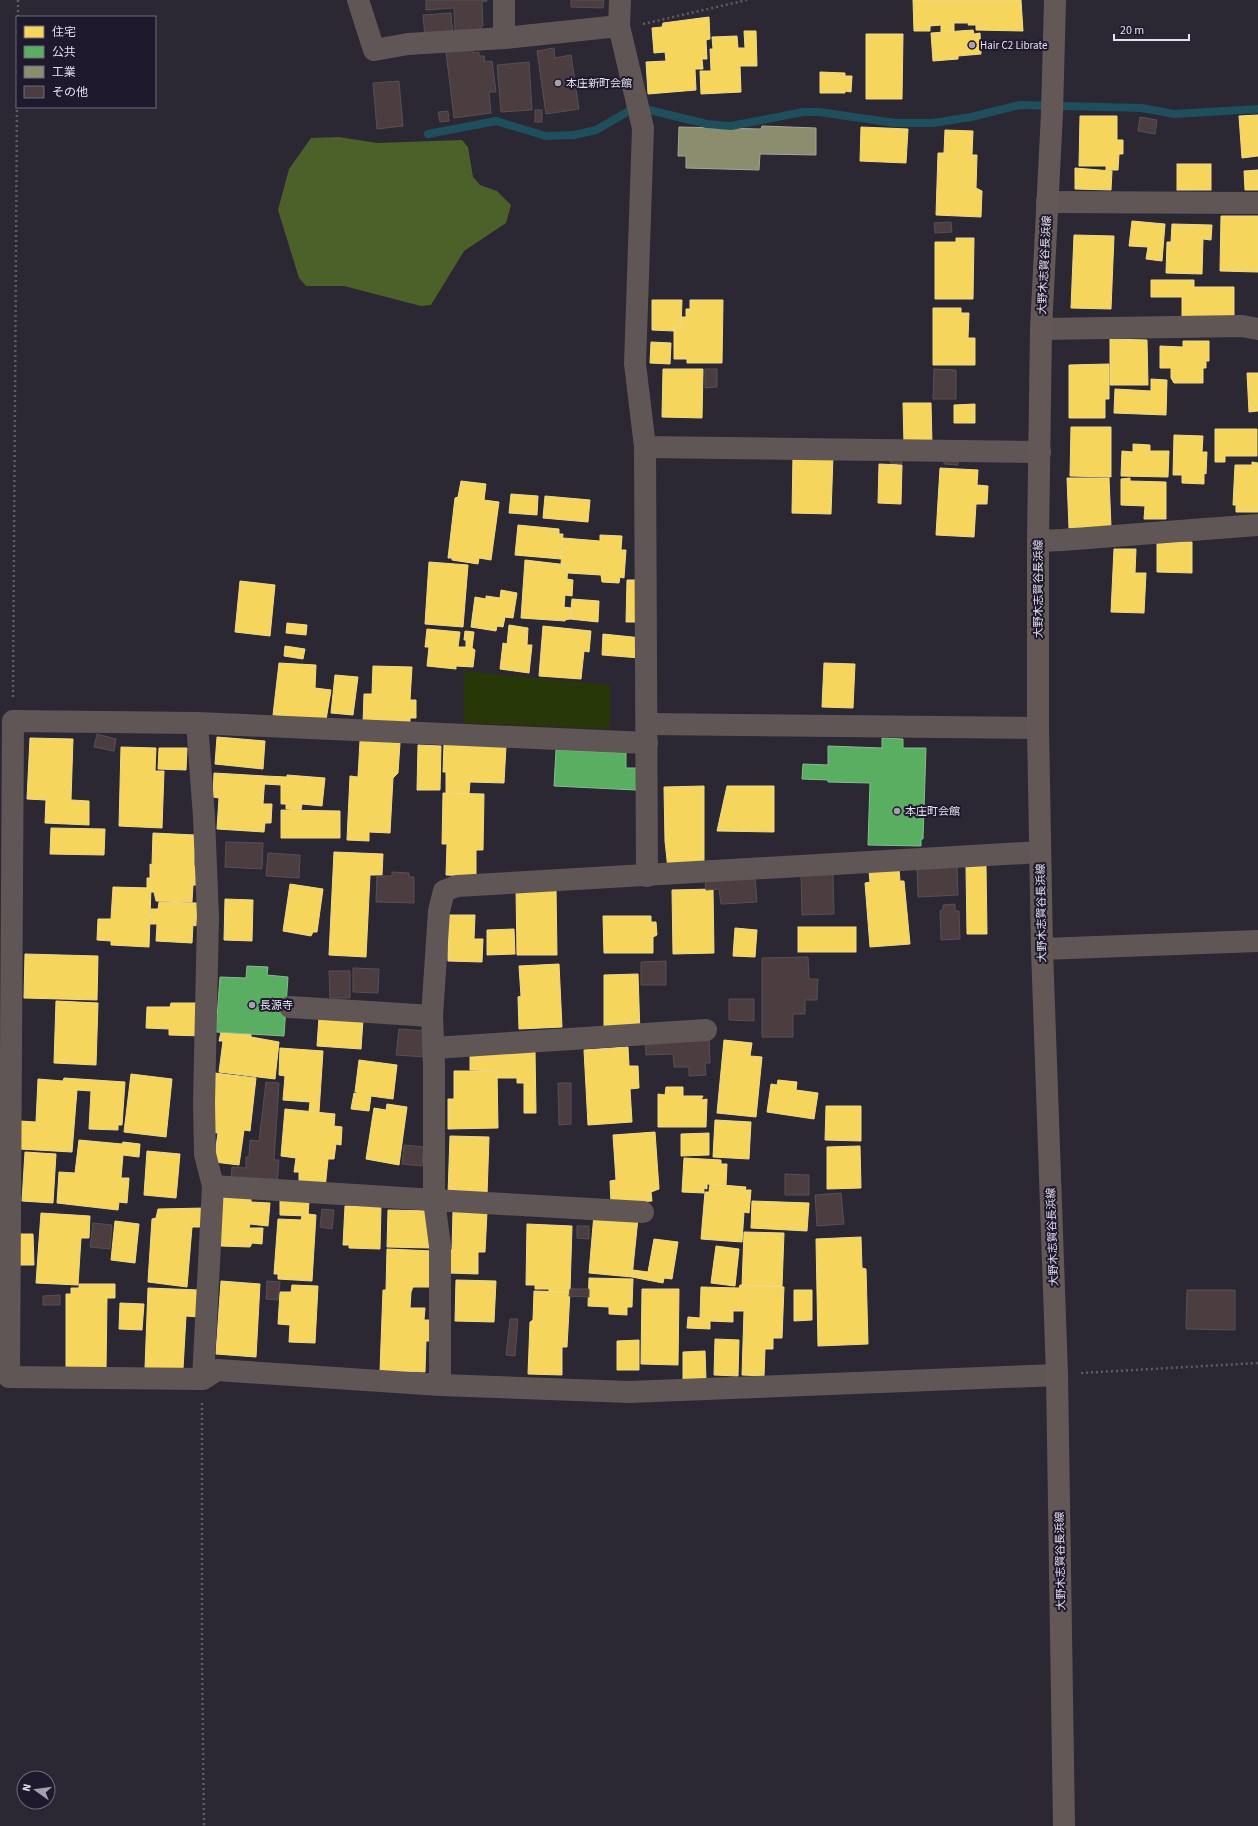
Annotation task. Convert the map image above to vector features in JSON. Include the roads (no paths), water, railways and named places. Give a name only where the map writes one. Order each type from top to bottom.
[{"type":"main road","name":"大野木志賀谷長浜線","points":[[1055,0],[1052,104],[1041,328],[1038,541],[1038,728],[1042,948],[1057,1375],[1064,1826]]},
{"type":"street","points":[[358,0],[374,50],[408,44],[620,29]]},
{"type":"street","points":[[504,0],[504,38]]},
{"type":"street","points":[[620,0],[620,29],[643,128],[635,364],[645,447],[647,876]]},
{"type":"street","points":[[1047,202],[1258,203]]},
{"type":"street","points":[[1041,328],[1242,326],[1258,329]]},
{"type":"street","points":[[645,447],[1040,452]]},
{"type":"street","points":[[1038,541],[1258,525]]},
{"type":"street","points":[[1038,728],[647,733],[197,723],[13,721],[10,1377],[202,1379],[217,1370],[440,1386],[629,1392],[1057,1375]]},
{"type":"street","points":[[197,723],[204,817],[208,918],[204,1104],[205,1154],[213,1186],[202,1379]]},
{"type":"street","points":[[440,1386],[440,1246],[434,1200],[434,1048],[432,1016],[439,911],[444,891],[457,886],[1040,852]]},
{"type":"street","points":[[1042,948],[1258,941]]},
{"type":"street","points":[[290,1007],[432,1016]]},
{"type":"street","points":[[434,1048],[706,1030]]},
{"type":"street","points":[[213,1186],[643,1212]]},
{"type":"waterway","points":[[649,110],[707,124],[731,126],[803,112],[819,112],[895,123],[933,123],[971,117],[1020,105],[1142,108],[1174,114],[1258,109]]},
{"type":"waterway","points":[[428,134],[496,121],[546,136],[574,135],[596,130],[629,111]]},
{"type":"place","name":"Hair C2 Librate","points":[[972,45]]},
{"type":"place","name":"本庄新町会館","points":[[558,83]]},
{"type":"place","name":"本庄町会館","points":[[897,811]]},
{"type":"place","name":"長源寺","points":[[252,1005]]}]
